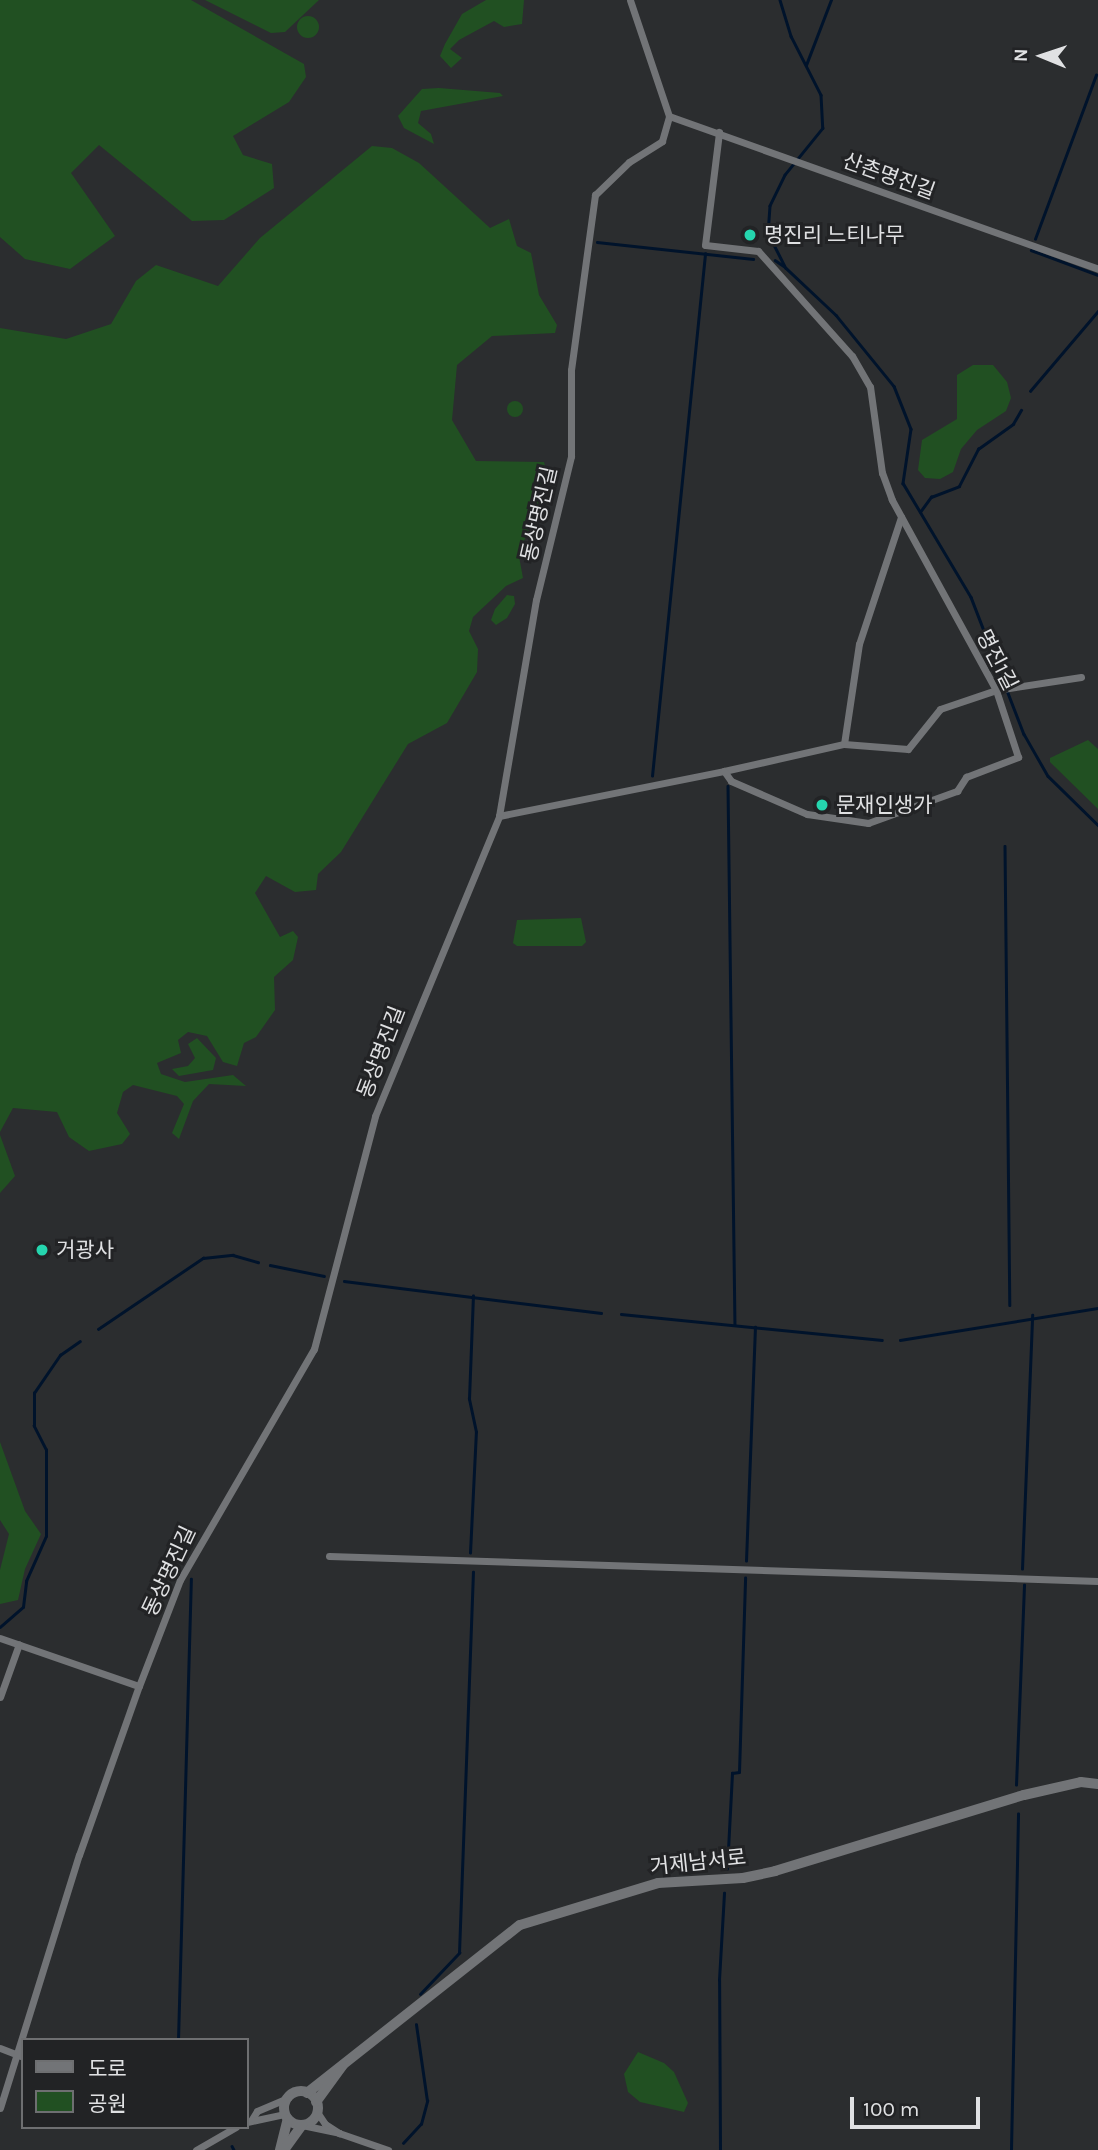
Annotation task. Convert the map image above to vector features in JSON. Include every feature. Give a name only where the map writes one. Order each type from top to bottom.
[{"type":"main road","name":"거제남서로","points":[[309,2090],[520,1924],[658,1883],[743,1878],[775,1871],[1024,1795],[1081,1782],[1098,1784]]},
{"type":"main road","name":"거제남서로","points":[[302,2125],[317,2107],[343,2065]]},
{"type":"main road","points":[[282,2150],[288,2098],[309,2090],[317,2107]]},
{"type":"main road","points":[[282,2150],[302,2125],[286,2116]]},
{"type":"street","points":[[629,0],[669,116]]},
{"type":"street","name":"산촌명진길","points":[[669,116],[1098,269]]},
{"type":"street","name":"동상명진길","points":[[26,2038],[139,1686],[180,1580],[314,1349],[384,1090],[484,861],[499,816],[536,600],[571,456],[571,370],[595,195],[629,162],[662,141],[669,116]]},
{"type":"street","name":"명진1길","points":[[719,132],[705,245],[758,251],[852,356],[870,387],[882,473],[901,517],[996,690],[1018,757],[966,777],[957,791],[869,823],[807,814],[731,781],[724,771]]},
{"type":"street","points":[[844,744],[859,644],[901,517]]},
{"type":"street","points":[[499,816],[844,744],[908,749],[940,709],[996,690],[1081,677]]},
{"type":"street","points":[[328,1556],[1098,1581]]},
{"type":"street","points":[[0,1638],[139,1686]]},
{"type":"street","points":[[0,1697],[19,1644]]},
{"type":"street","points":[[0,2048],[20,2056]]},
{"type":"street","name":"동상명진길","points":[[0,2108],[20,2056]]},
{"type":"street","points":[[250,2121],[257,2111],[288,2098]]},
{"type":"street","points":[[317,2107],[324,2124],[339,2133]]},
{"type":"street","points":[[250,2121],[286,2116]]},
{"type":"street","points":[[302,2125],[339,2133],[388,2150]]},
{"type":"street","points":[[196,2150],[224,2130]]},
{"type":"green space","points":[[0,0],[191,0],[304,64],[306,77],[289,102],[233,136],[243,155],[272,164],[274,188],[224,220],[192,221],[99,145],[71,173],[115,236],[70,269],[25,259],[0,237]]},
{"type":"green space","points":[[205,0],[319,0],[285,32],[271,33]]},
{"type":"green space","points":[[486,0],[524,0],[522,24],[504,27],[494,21],[459,40],[450,49],[462,58],[451,68],[440,56],[445,44],[462,14]]},
{"type":"green space","points":[[308,16],[318,23],[319,27],[312,37],[308,38],[298,31],[297,27],[304,17]]},
{"type":"green space","points":[[422,89],[500,93],[503,96],[421,111],[418,123],[431,134],[434,144],[404,128],[398,116]]},
{"type":"green space","points":[[372,146],[392,148],[419,163],[490,228],[509,219],[517,246],[531,253],[539,295],[557,325],[555,333],[492,336],[457,365],[452,420],[476,461],[544,462],[547,473],[540,513],[518,551],[523,578],[506,586],[473,617],[469,631],[478,649],[477,672],[447,723],[408,744],[341,852],[318,874],[316,890],[295,892],[266,876],[255,893],[280,937],[293,931],[298,937],[293,960],[274,977],[275,1010],[256,1037],[244,1043],[237,1066],[223,1062],[207,1036],[188,1032],[178,1040],[181,1053],[157,1063],[161,1074],[185,1082],[233,1075],[246,1086],[209,1084],[193,1101],[179,1139],[172,1133],[184,1104],[177,1096],[133,1085],[123,1092],[117,1113],[130,1134],[122,1144],[89,1151],[69,1137],[57,1112],[13,1108],[0,1132],[0,328],[66,339],[111,324],[136,281],[156,265],[218,286],[260,238]]},
{"type":"green space","points":[[973,365],[993,365],[1007,382],[1011,398],[1006,411],[977,430],[961,449],[953,472],[940,479],[925,478],[918,470],[922,440],[957,419],[957,375]]},
{"type":"green space","points":[[515,401],[521,403],[521,415],[515,417],[509,415],[507,409],[509,403]]},
{"type":"green space","points":[[507,595],[514,596],[515,604],[507,618],[496,625],[491,620],[495,609]]},
{"type":"green space","points":[[1088,740],[1098,749],[1098,809],[1050,762],[1050,758]]},
{"type":"green space","points":[[581,918],[586,942],[582,946],[517,946],[513,943],[517,920]]},
{"type":"green space","points":[[197,1038],[216,1058],[213,1070],[179,1076],[172,1069],[188,1066],[195,1058],[188,1044]]},
{"type":"green space","points":[[0,1135],[15,1176],[0,1193]]},
{"type":"green space","points":[[0,1442],[25,1511],[41,1534],[25,1569],[18,1600],[0,1604],[0,1570],[9,1534],[0,1520]]},
{"type":"green space","points":[[638,2052],[664,2063],[674,2072],[688,2103],[684,2112],[640,2102],[628,2092],[624,2074]]},
{"type":"waterway","points":[[780,0],[791,36],[821,95],[823,128],[785,175],[770,206],[768,233],[786,268],[836,315],[894,386],[911,429],[903,483],[971,597],[1024,734],[1048,776],[1098,825]]},
{"type":"waterway","points":[[806,65],[831,0]]},
{"type":"waterway","points":[[1035,239],[1096,75]]},
{"type":"waterway","points":[[597,242],[753,259]]},
{"type":"waterway","points":[[1031,250],[1098,275]]},
{"type":"waterway","points":[[652,776],[705,254]]},
{"type":"waterway","points":[[775,260],[784,266]]},
{"type":"waterway","points":[[1030,391],[1098,311]]},
{"type":"waterway","points":[[920,512],[931,497],[959,486],[978,449],[1013,424],[1021,410]]},
{"type":"waterway","points":[[728,786],[735,1325]]},
{"type":"waterway","points":[[1005,846],[1010,1305]]},
{"type":"waterway","points":[[98,1329],[203,1258],[233,1255],[258,1262]]},
{"type":"waterway","points":[[270,1265],[324,1276]]},
{"type":"waterway","points":[[344,1281],[601,1313]]},
{"type":"waterway","points":[[470,1553],[476,1432],[469,1399],[473,1296]]},
{"type":"waterway","points":[[900,1340],[1098,1308]]},
{"type":"waterway","points":[[621,1314],[882,1340]]},
{"type":"waterway","points":[[1022,1569],[1032,1315]]},
{"type":"waterway","points":[[746,1561],[755,1327]]},
{"type":"waterway","points":[[0,1627],[23,1607],[26,1581],[46,1536],[46,1450],[34,1426],[34,1393],[60,1355],[80,1341]]},
{"type":"waterway","points":[[420,1994],[459,1953],[473,1572]]},
{"type":"waterway","points":[[727,1869],[732,1773],[739,1772],[745,1578]]},
{"type":"waterway","points":[[178,2038],[191,1579]]},
{"type":"waterway","points":[[1016,1785],[1024,1585]]},
{"type":"waterway","points":[[1011,2150],[1018,1814]]},
{"type":"waterway","points":[[720,2150],[719,1980],[724,1893]]},
{"type":"waterway","points":[[403,2143],[421,2124],[427,2101],[416,2025]]},
{"type":"waterway","points":[[232,2146],[234,2150]]},
{"type":"place","name":"명진리 느티나무","points":[[750,235]]},
{"type":"place","name":"문재인생가","points":[[822,805]]},
{"type":"place","name":"거광사","points":[[42,1250]]}]
